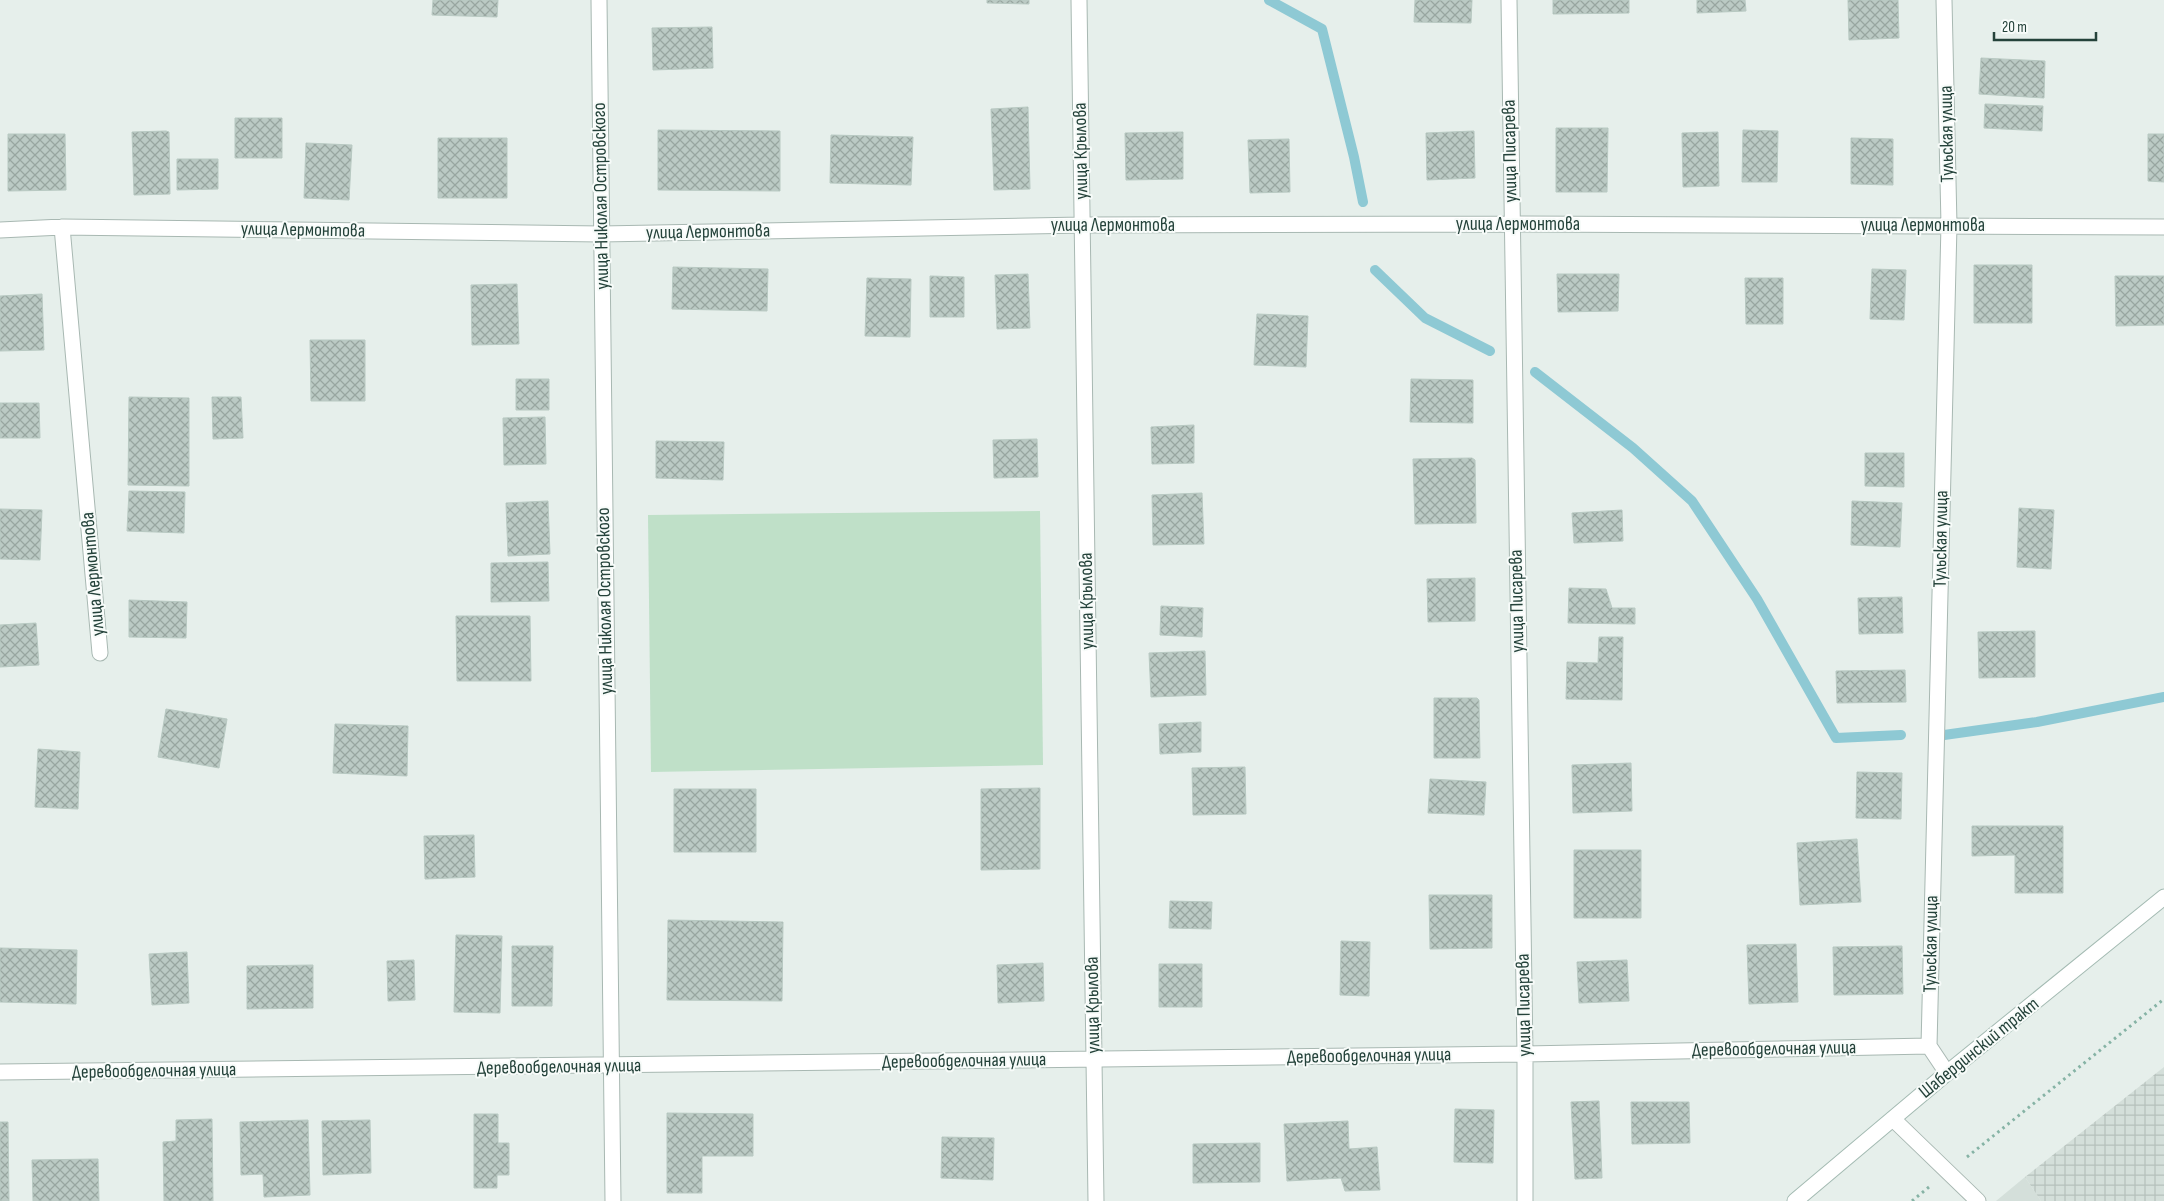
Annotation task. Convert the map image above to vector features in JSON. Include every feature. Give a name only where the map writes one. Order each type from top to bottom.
[{"type":"street","name":"улица Николая Островского","points":[[599,0],[613,1201]]},
{"type":"street","name":"улица Крылова","points":[[1079,0],[1096,1201]]},
{"type":"street","name":"улица Писарева","points":[[1509,0],[1526,1201]]},
{"type":"street","name":"Тульская улица","points":[[1929,1046],[1949,225],[1944,0]]},
{"type":"street","name":"улица Лермонтова","points":[[0,230],[62,227],[601,234],[1082,225],[1511,224],[2164,227]]},
{"type":"street","name":"улица Лермонтова","points":[[62,227],[100,653]]},
{"type":"street","name":"Шабердинский тракт","points":[[1795,1201],[1947,1073],[2164,897]]},
{"type":"street","name":"Деревообделочная улица","points":[[0,1072],[610,1067],[1525,1054],[1929,1046]]},
{"type":"street","points":[[1929,1046],[1947,1073]]},
{"type":"street","points":[[1893,1119],[1978,1201]]},
{"type":"path","points":[[1912,1201],[2164,999]]},
{"type":"shaded area","points":[[2164,1067],[2164,1201],[2041,1201],[2025,1177]]},
{"type":"shaded area","points":[[2025,1177],[2041,1201],[1996,1201]]},
{"type":"green space","points":[[1040,511],[1043,765],[651,772],[648,515]]},
{"type":"building","points":[[433,0],[498,0],[497,17],[432,15]]},
{"type":"building","points":[[987,0],[1029,0],[1029,4],[987,3]]},
{"type":"building","points":[[1415,0],[1472,0],[1471,23],[1414,22]]},
{"type":"building","points":[[1553,0],[1629,0],[1629,13],[1553,14]]},
{"type":"building","points":[[1697,0],[1745,0],[1746,11],[1697,13]]},
{"type":"building","points":[[1848,0],[1898,0],[1899,38],[1849,40]]},
{"type":"building","points":[[712,27],[713,68],[653,70],[652,28]]},
{"type":"building","points":[[1981,58],[2045,61],[2044,98],[1979,94]]},
{"type":"building","points":[[1985,104],[2043,106],[2042,131],[1984,128]]},
{"type":"building","points":[[1028,107],[1030,189],[994,190],[991,109]]},
{"type":"building","points":[[235,118],[282,118],[282,158],[235,158]]},
{"type":"building","points":[[1556,128],[1608,128],[1607,192],[1556,192]]},
{"type":"building","points":[[658,130],[780,131],[780,191],[658,190]]},
{"type":"building","points":[[1743,130],[1778,131],[1777,182],[1742,182]]},
{"type":"building","points":[[1474,131],[1475,178],[1427,180],[1426,133]]},
{"type":"building","points":[[132,132],[169,132],[170,194],[134,195]]},
{"type":"building","points":[[1183,132],[1183,179],[1126,180],[1125,133]]},
{"type":"building","points":[[1718,132],[1719,186],[1683,187],[1682,133]]},
{"type":"building","points":[[8,134],[65,134],[66,190],[8,191]]},
{"type":"building","points":[[2148,134],[2164,134],[2164,182],[2148,181]]},
{"type":"building","points":[[831,135],[913,137],[911,185],[830,183]]},
{"type":"building","points":[[438,138],[507,138],[507,198],[438,198]]},
{"type":"building","points":[[1851,138],[1893,139],[1893,185],[1851,184]]},
{"type":"building","points":[[1289,139],[1290,192],[1250,193],[1248,140]]},
{"type":"building","points":[[306,143],[352,145],[349,200],[304,198]]},
{"type":"building","points":[[177,159],[218,159],[218,189],[177,190]]},
{"type":"building","points":[[1974,265],[2032,265],[2032,323],[1974,323]]},
{"type":"building","points":[[673,267],[768,269],[767,311],[672,309]]},
{"type":"building","points":[[1872,269],[1906,270],[1904,320],[1870,319]]},
{"type":"building","points":[[1028,274],[1030,328],[997,329],[995,275]]},
{"type":"building","points":[[1557,274],[1619,274],[1618,311],[1558,312]]},
{"type":"building","points":[[930,276],[964,277],[964,317],[930,317]]},
{"type":"building","points":[[2115,276],[2164,276],[2164,325],[2116,326]]},
{"type":"building","points":[[867,278],[911,279],[910,337],[865,336]]},
{"type":"building","points":[[1745,278],[1783,278],[1783,324],[1746,324]]},
{"type":"building","points":[[517,284],[519,344],[472,345],[471,285]]},
{"type":"building","points":[[42,294],[44,350],[0,351],[0,296]]},
{"type":"building","points":[[1257,314],[1308,316],[1306,367],[1254,365]]},
{"type":"building","points":[[310,340],[365,340],[365,401],[311,401]]},
{"type":"building","points":[[516,379],[549,379],[549,410],[516,410]]},
{"type":"building","points":[[1411,379],[1473,380],[1473,423],[1410,422]]},
{"type":"building","points":[[129,397],[189,398],[189,486],[128,485]]},
{"type":"building","points":[[212,397],[241,397],[243,438],[213,439]]},
{"type":"building","points":[[0,403],[39,403],[40,438],[0,438]]},
{"type":"building","points":[[545,417],[546,464],[504,465],[503,418]]},
{"type":"building","points":[[1194,425],[1194,463],[1152,464],[1151,427]]},
{"type":"building","points":[[1037,439],[1038,477],[994,478],[993,440]]},
{"type":"building","points":[[656,441],[724,442],[723,480],[656,478]]},
{"type":"building","points":[[1865,453],[1904,453],[1904,487],[1865,486]]},
{"type":"building","points":[[1472,458],[1475,460],[1476,523],[1415,524],[1413,459]]},
{"type":"building","points":[[129,491],[185,492],[184,533],[127,531]]},
{"type":"building","points":[[1202,493],[1204,544],[1153,545],[1152,495]]},
{"type":"building","points":[[548,501],[550,554],[508,556],[506,503]]},
{"type":"building","points":[[1852,501],[1902,503],[1900,547],[1851,545]]},
{"type":"building","points":[[2019,508],[2054,510],[2051,569],[2017,567]]},
{"type":"building","points":[[0,509],[42,510],[40,560],[0,559]]},
{"type":"building","points":[[1622,510],[1623,541],[1574,543],[1572,513]]},
{"type":"building","points":[[548,562],[549,601],[491,602],[491,563]]},
{"type":"building","points":[[1475,578],[1475,621],[1428,622],[1427,579]]},
{"type":"building","points":[[1569,588],[1606,589],[1612,608],[1635,608],[1635,624],[1568,623]]},
{"type":"building","points":[[1902,597],[1903,633],[1859,634],[1858,598]]},
{"type":"building","points":[[129,600],[187,602],[186,638],[129,637]]},
{"type":"building","points":[[1161,606],[1203,608],[1202,637],[1160,635]]},
{"type":"building","points":[[456,616],[530,616],[531,681],[457,681]]},
{"type":"building","points":[[36,623],[39,665],[0,667],[0,625]]},
{"type":"building","points":[[2035,631],[2035,677],[1979,678],[1978,632]]},
{"type":"building","points":[[1599,637],[1623,637],[1622,700],[1566,699],[1567,662],[1598,663]]},
{"type":"building","points":[[1205,651],[1206,695],[1151,697],[1149,653]]},
{"type":"building","points":[[1905,670],[1906,702],[1837,703],[1836,671]]},
{"type":"building","points":[[1434,698],[1477,698],[1479,700],[1480,758],[1434,758]]},
{"type":"building","points":[[166,709],[227,719],[219,768],[158,757]]},
{"type":"building","points":[[1201,722],[1201,752],[1160,754],[1159,724]]},
{"type":"building","points":[[335,724],[408,726],[407,776],[333,773]]},
{"type":"building","points":[[38,749],[80,752],[78,809],[35,807]]},
{"type":"building","points":[[1631,763],[1632,811],[1573,813],[1572,765]]},
{"type":"building","points":[[1245,767],[1246,814],[1193,815],[1192,768]]},
{"type":"building","points":[[1857,772],[1902,773],[1901,819],[1856,818]]},
{"type":"building","points":[[1430,779],[1486,782],[1484,815],[1428,813]]},
{"type":"building","points":[[1040,788],[1040,869],[981,870],[981,789]]},
{"type":"building","points":[[674,789],[756,789],[756,852],[674,852]]},
{"type":"building","points":[[1972,826],[2063,826],[2063,893],[2015,893],[2015,855],[1972,856]]},
{"type":"building","points":[[474,835],[475,877],[425,879],[424,836]]},
{"type":"building","points":[[1857,839],[1861,902],[1800,905],[1797,843]]},
{"type":"building","points":[[1574,850],[1641,850],[1641,918],[1574,918]]},
{"type":"building","points":[[1429,895],[1492,895],[1492,948],[1430,949]]},
{"type":"building","points":[[1170,901],[1212,902],[1211,929],[1169,928]]},
{"type":"building","points":[[668,920],[783,922],[782,1001],[667,1000]]},
{"type":"building","points":[[456,935],[502,936],[500,1013],[454,1012]]},
{"type":"building","points":[[1341,941],[1370,942],[1369,996],[1340,995]]},
{"type":"building","points":[[1796,944],[1798,1002],[1749,1004],[1747,945]]},
{"type":"building","points":[[512,946],[553,946],[552,1006],[512,1006]]},
{"type":"building","points":[[1902,946],[1903,994],[1834,995],[1833,947]]},
{"type":"building","points":[[0,948],[77,950],[76,1004],[0,1002]]},
{"type":"building","points":[[187,952],[189,1003],[152,1005],[149,954]]},
{"type":"building","points":[[414,960],[415,1000],[388,1001],[387,961]]},
{"type":"building","points":[[1627,960],[1629,1001],[1579,1003],[1577,962]]},
{"type":"building","points":[[1043,963],[1044,1001],[998,1003],[997,965]]},
{"type":"building","points":[[1159,964],[1202,964],[1202,1007],[1159,1007]]},
{"type":"building","points":[[313,965],[313,1008],[247,1009],[247,966]]},
{"type":"building","points":[[1599,1101],[1602,1178],[1575,1179],[1571,1102]]},
{"type":"building","points":[[1631,1102],[1689,1102],[1690,1143],[1632,1144]]},
{"type":"building","points":[[1455,1109],[1494,1110],[1493,1163],[1454,1162]]},
{"type":"building","points":[[667,1113],[753,1114],[753,1156],[702,1156],[702,1193],[667,1193]]},
{"type":"building","points":[[474,1114],[498,1114],[498,1143],[509,1143],[509,1175],[497,1175],[497,1188],[474,1188]]},
{"type":"building","points":[[212,1119],[213,1201],[164,1201],[163,1142],[176,1141],[176,1120]]},
{"type":"building","points":[[308,1120],[310,1195],[264,1197],[263,1174],[241,1175],[240,1122]]},
{"type":"building","points":[[370,1120],[371,1173],[323,1175],[322,1121]]},
{"type":"building","points":[[1348,1121],[1349,1149],[1377,1147],[1380,1190],[1345,1191],[1341,1178],[1287,1181],[1284,1124]]},
{"type":"building","points":[[0,1122],[8,1122],[9,1201],[0,1201]]},
{"type":"building","points":[[942,1137],[994,1138],[993,1180],[941,1178]]},
{"type":"building","points":[[1260,1143],[1260,1182],[1193,1183],[1193,1144]]},
{"type":"building","points":[[98,1159],[99,1201],[33,1201],[32,1160]]},
{"type":"waterway","points":[[1269,0],[1322,29],[1354,157],[1363,202]]},
{"type":"waterway","points":[[1375,270],[1425,318],[1490,351]]},
{"type":"waterway","points":[[1535,372],[1633,448],[1692,501],[1757,599],[1836,738],[1901,735]]},
{"type":"waterway","points":[[1937,736],[2037,722],[2164,697]]}]
